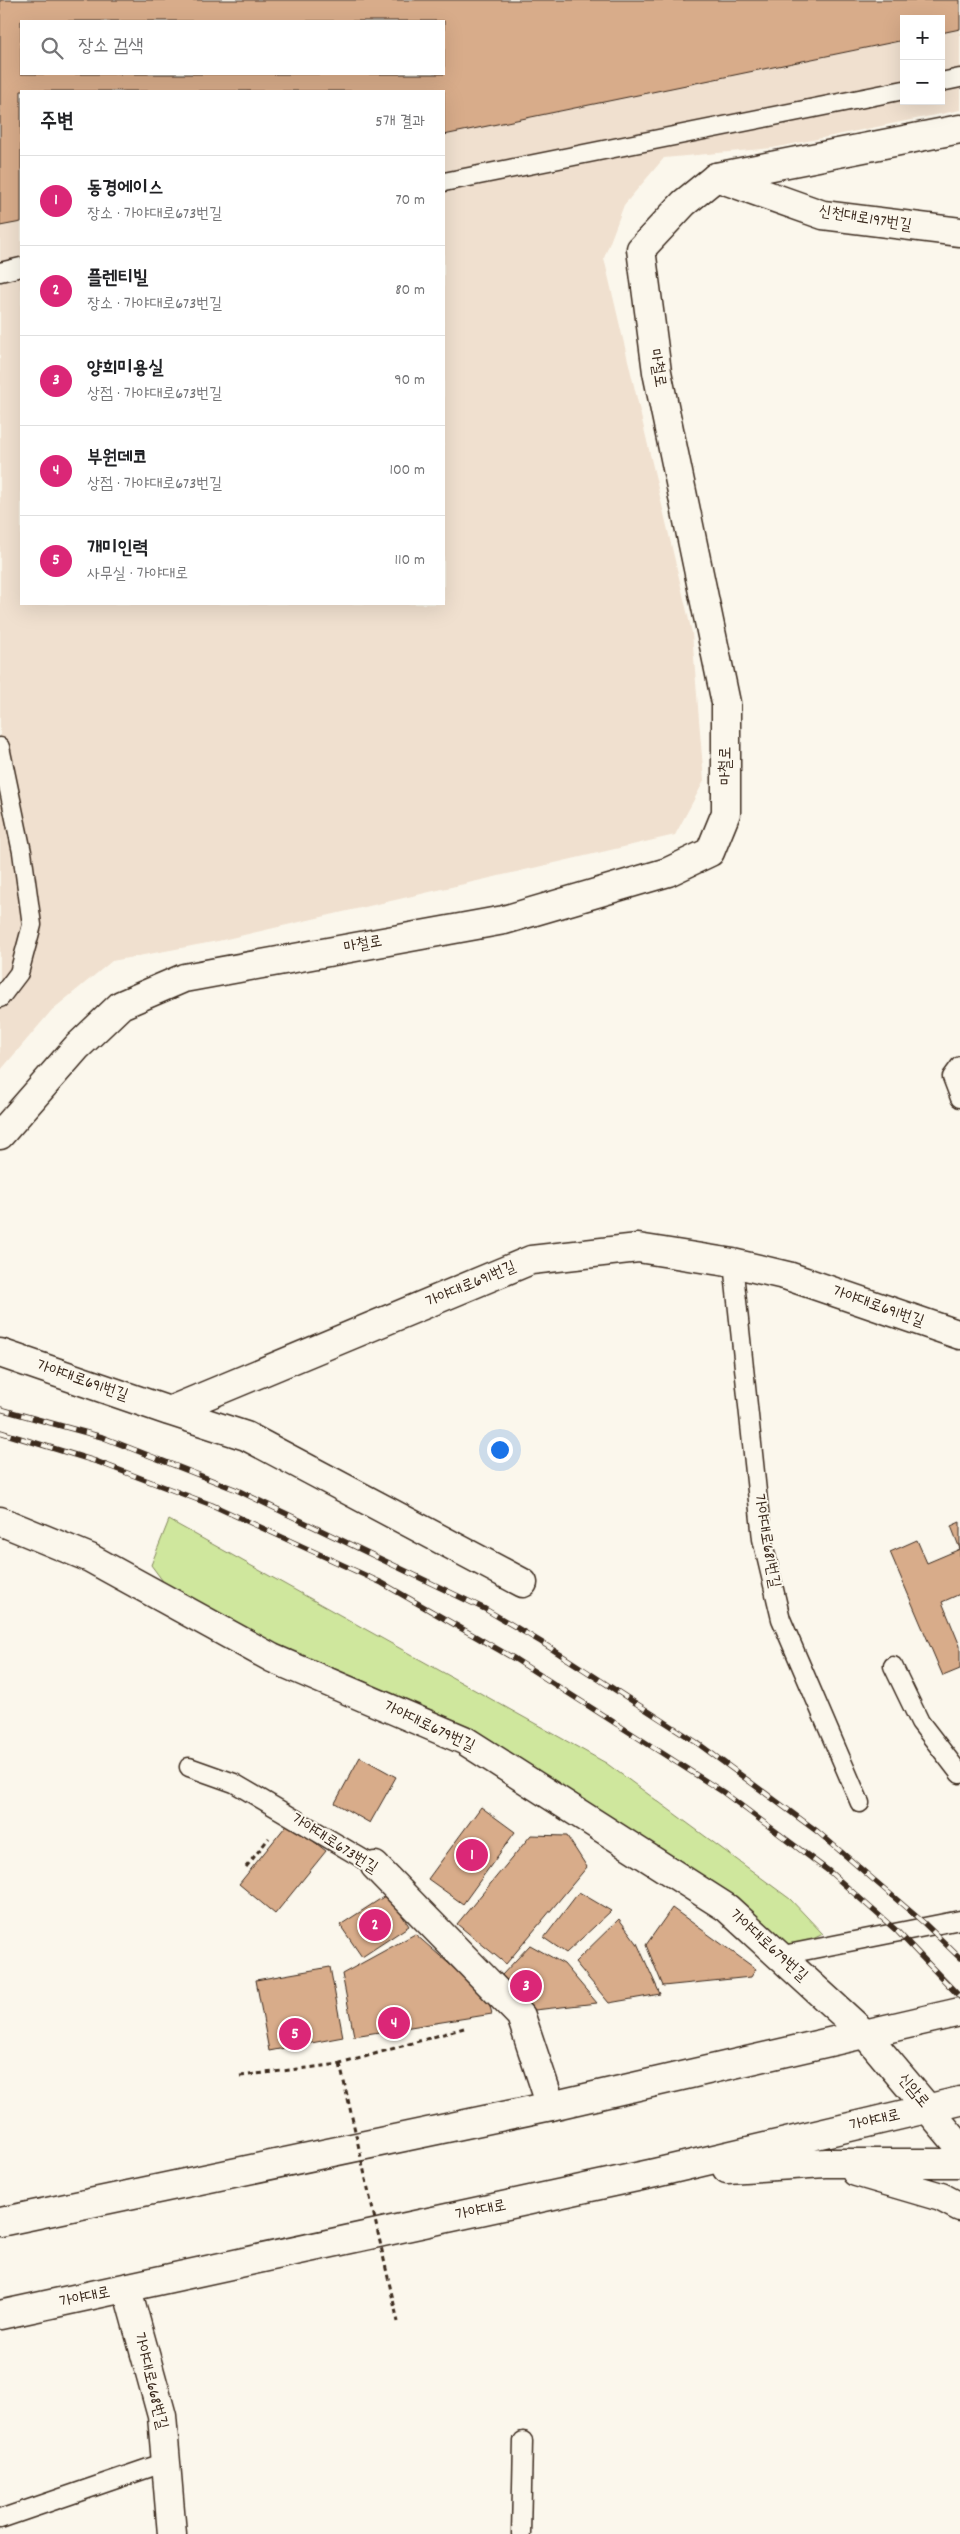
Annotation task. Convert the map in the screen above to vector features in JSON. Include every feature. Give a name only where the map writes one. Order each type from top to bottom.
[{"type":"main road","name":"마철로","points":[[0,1135],[77,1047],[122,1005],[184,978],[504,920],[668,872],[710,852],[726,813],[726,703],[657,372],[641,249],[684,203],[716,177],[960,129]]},
{"type":"main road","name":"신천대로197번길","points":[[716,177],[823,215],[960,232]]},
{"type":"main road","name":"가야대로691번길","points":[[0,1353],[169,1412],[531,1260],[638,1248],[733,1263],[788,1276],[960,1335]]},
{"type":"main road","points":[[169,1412],[246,1436],[523,1583]]},
{"type":"main road","name":"가야대로679번길","points":[[0,1521],[90,1558],[272,1658],[464,1740],[727,1908],[866,2035]]},
{"type":"main road","name":"가야대로673번길","points":[[375,1866],[521,2016],[552,2106]]},
{"type":"main road","points":[[0,2222],[552,2106],[960,2012]]},
{"type":"main road","name":"신암로","points":[[866,2035],[960,2147]]},
{"type":"main road","name":"가야대로","points":[[0,2316],[655,2172],[960,2101]]},
{"type":"main road","points":[[655,2172],[826,2164],[960,2163]]},
{"type":"main road","points":[[826,2164],[941,2196],[960,2206]]},
{"type":"main road","name":"가야대로668번길","points":[[127,2289],[162,2416],[172,2534]]},
{"type":"lane","points":[[945,81],[960,78]]},
{"type":"lane","points":[[445,182],[900,91]]},
{"type":"lane","points":[[0,272],[20,267]]},
{"type":"lane","points":[[0,747],[7,811],[32,925],[19,973],[0,998]]},
{"type":"lane","points":[[960,1066],[952,1077],[960,1098]]},
{"type":"lane","name":"가야대로681번길","points":[[733,1263],[762,1539],[778,1610],[860,1803]]},
{"type":"lane","points":[[893,1666],[920,1722],[960,1774]]},
{"type":"lane","name":"가야대로673번길","points":[[189,1767],[234,1783],[375,1866]]},
{"type":"lane","points":[[778,1956],[960,1920]]},
{"type":"lane","points":[[521,2534],[523,2441]]},
{"type":"lane","points":[[0,2519],[166,2462]]},
{"type":"path","points":[[246,1867],[287,1814]]},
{"type":"path","points":[[240,2076],[340,2064],[464,2028]]},
{"type":"path","points":[[340,2064],[398,2322]]},
{"type":"shaded area","points":[[0,0],[960,0],[960,110],[773,148],[664,158],[624,205],[604,258],[692,633],[704,781],[675,835],[218,941],[112,961],[52,1010],[0,1071]]},
{"type":"green space","points":[[169,1520],[606,1763],[790,1899],[823,1934],[778,1956],[464,1740],[185,1611],[151,1565]]},
{"type":"building","points":[[0,0],[960,0],[960,29],[945,32],[945,15],[900,15],[900,41],[445,135],[445,90],[20,90],[20,222],[0,226]]},
{"type":"building","points":[[960,1522],[960,1549],[951,1526]]},
{"type":"building","points":[[917,1540],[927,1563],[960,1549],[960,1594],[942,1602],[960,1646],[960,1669],[943,1676],[890,1552]]},
{"type":"building","points":[[360,1757],[396,1777],[370,1823],[335,1803]]},
{"type":"building","points":[[481,1807],[515,1832],[463,1904],[428,1879]]},
{"type":"building","points":[[289,1822],[326,1851],[275,1914],[239,1884]]},
{"type":"building","points":[[531,1835],[567,1836],[587,1867],[506,1964],[457,1924]]},
{"type":"building","points":[[579,1892],[611,1911],[566,1953],[544,1938]]},
{"type":"building","points":[[388,1894],[409,1926],[362,1957],[340,1925]]},
{"type":"building","points":[[672,1908],[756,1969],[751,1977],[663,1986],[646,1945]]},
{"type":"building","points":[[619,1919],[637,1943],[660,1994],[609,2003],[575,1962]]},
{"type":"building","points":[[415,1934],[488,1998],[492,2014],[354,2036],[342,1974]]},
{"type":"building","points":[[530,1945],[564,1964],[597,2003],[535,2010],[502,1975]]},
{"type":"building","points":[[330,1967],[343,2037],[269,2051],[256,1980]]},
{"type":"railway","points":[[0,1409],[102,1437],[237,1490],[485,1609],[541,1642],[696,1742],[818,1832],[924,1923],[960,1958]]},
{"type":"railway","points":[[0,1432],[98,1462],[212,1505],[382,1583],[515,1659],[723,1792],[830,1872],[898,1932],[960,1997]]},
{"type":"place","name":"동경에이스","points":[[472,1855]]},
{"type":"place","name":"플렌티빌","points":[[375,1925]]},
{"type":"place","name":"양희미용실","points":[[526,1986]]},
{"type":"place","name":"부원데코","points":[[394,2023]]},
{"type":"place","name":"개미인력","points":[[295,2034]]}]
